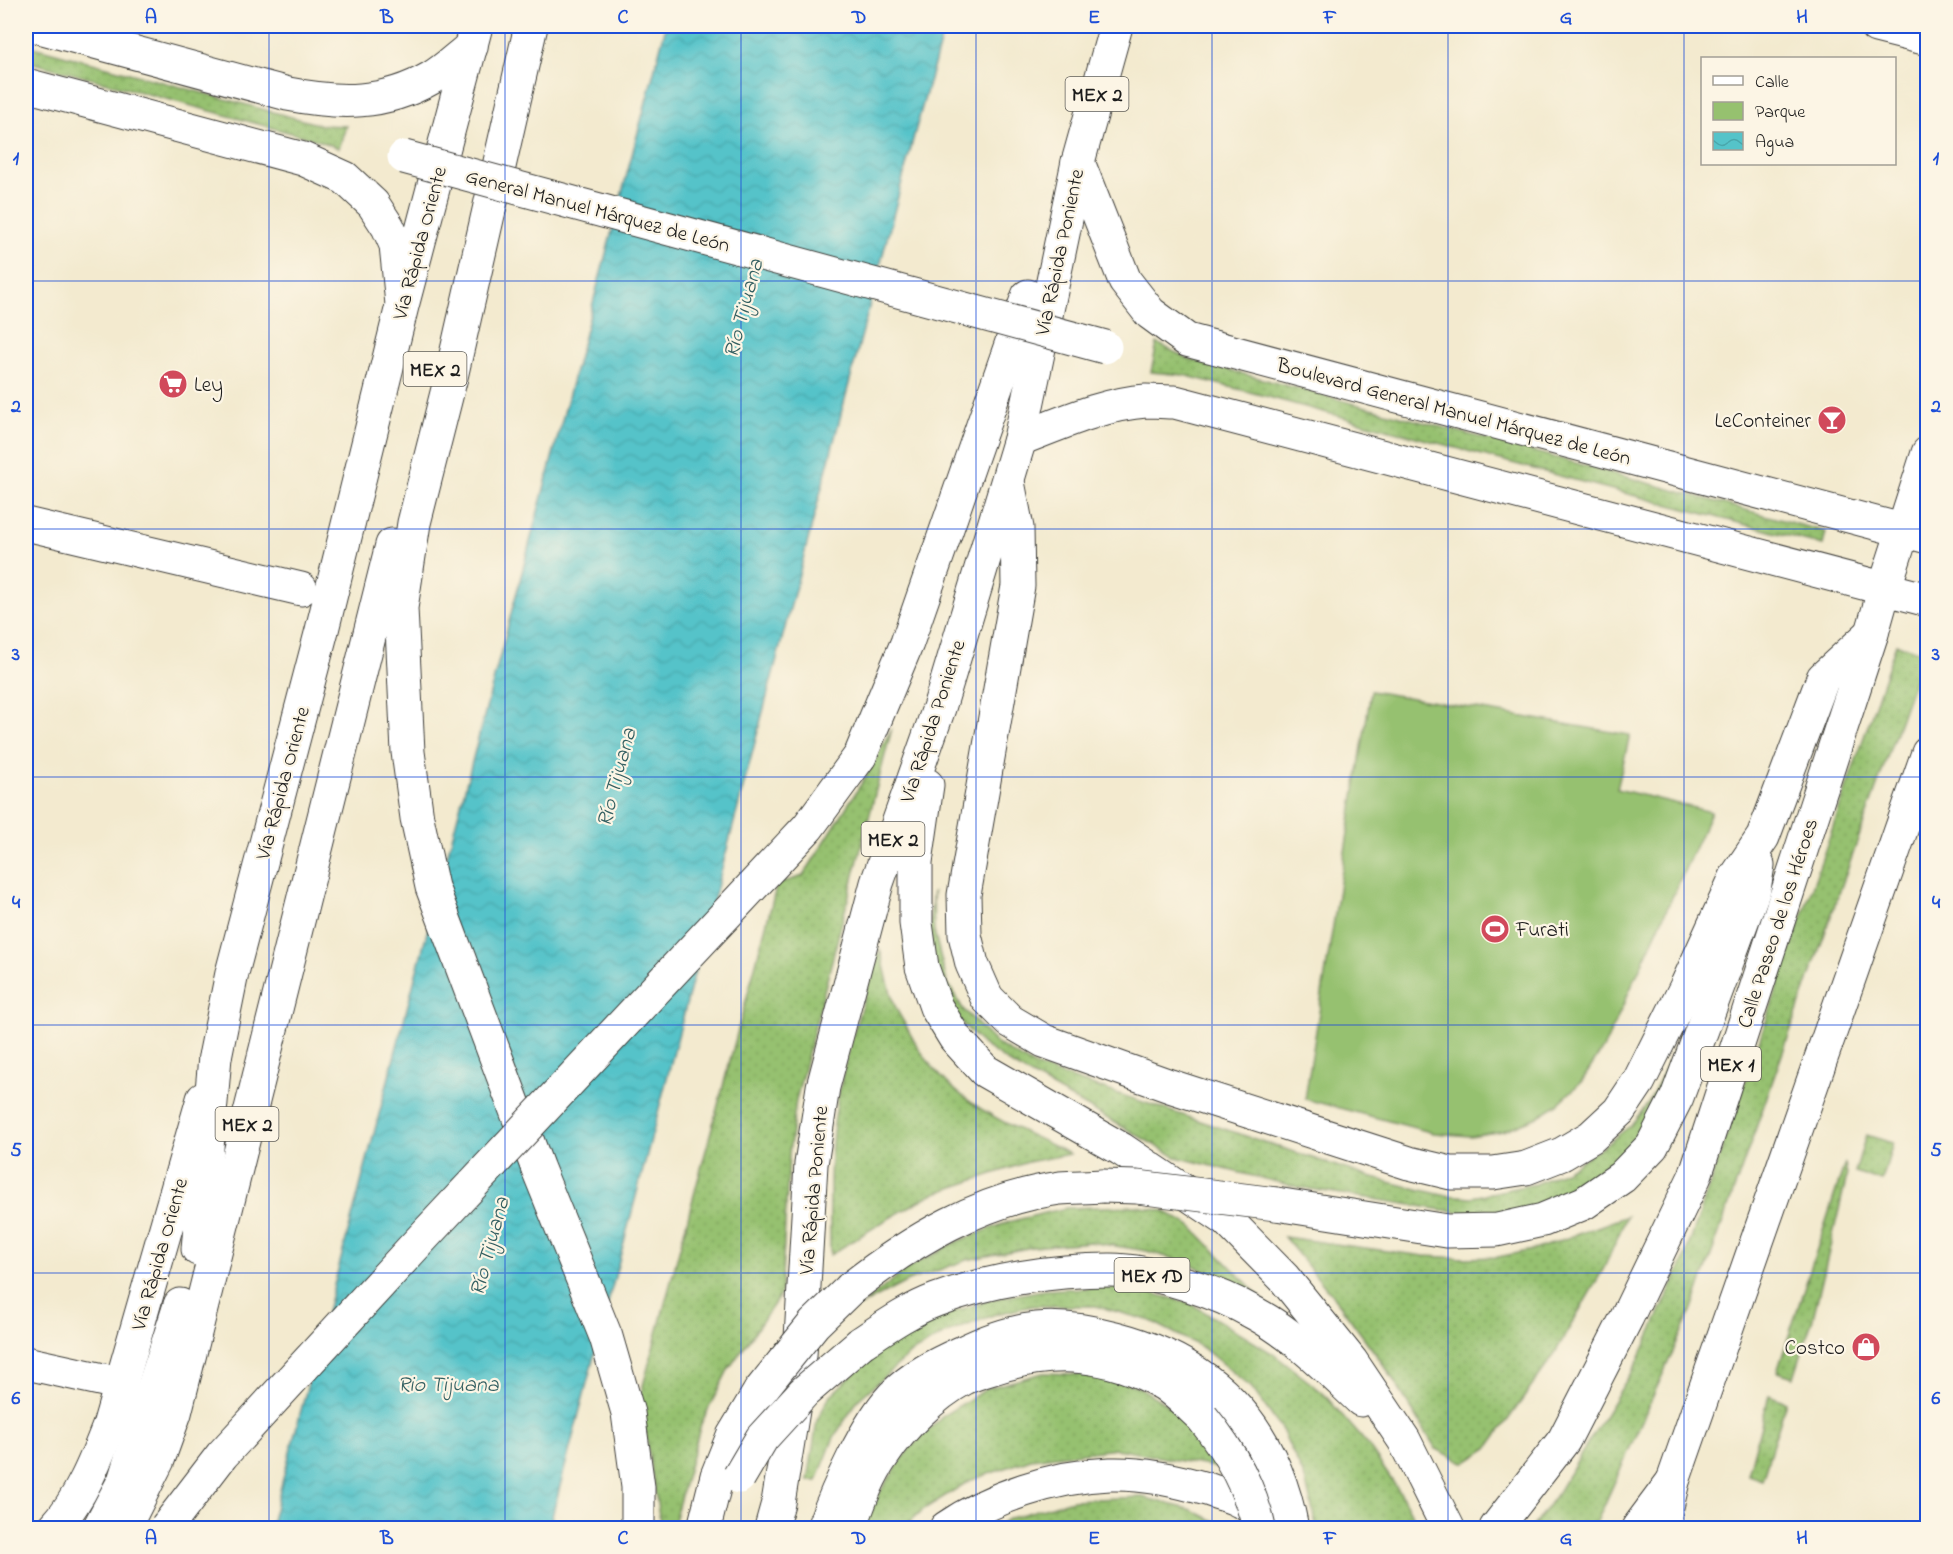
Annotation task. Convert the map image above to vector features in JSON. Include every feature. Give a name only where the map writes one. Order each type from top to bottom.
[{"type":"main road","points":[[36,26],[288,94],[320,100],[362,101],[399,93],[432,78],[473,36]]},
{"type":"main road","name":"Vía Rápida Oriente","points":[[124,1528],[158,1460],[175,1413],[351,713],[519,26]]},
{"type":"main road","points":[[531,26],[451,377],[414,523],[401,608],[408,752],[417,818],[432,887],[538,1169],[606,1337],[627,1413],[638,1487],[638,1528]]},
{"type":"main road","name":"Vía Rápida Poniente","points":[[771,1528],[778,1503],[799,1373],[811,1164],[823,1087],[878,883],[939,708],[1020,439],[1078,162],[1116,26]]},
{"type":"main road","points":[[166,1528],[222,1455],[420,1240],[808,827],[860,756],[907,643],[1040,262],[1128,26]]},
{"type":"main road","points":[[1876,26],[1928,39]]},
{"type":"main road","name":"Vía Rápida Oriente","points":[[54,1528],[67,1515],[95,1463],[122,1384],[215,1057],[232,973],[473,36]]},
{"type":"main road","points":[[26,85],[303,159],[345,178],[373,204],[388,227],[396,245],[402,306]]},
{"type":"main road","name":"General Manuel Márquez de León","points":[[404,157],[1105,347]]},
{"type":"main road","name":"Boulevard General Manuel Márquez de León","points":[[1078,162],[1125,281],[1150,313],[1187,340],[1915,533]]},
{"type":"main road","points":[[1020,439],[1088,413],[1148,401],[1175,402],[1928,600]]},
{"type":"main road","name":"Calle Paseo de los Héroes","points":[[1503,1519],[1564,1440],[1695,1176],[1872,633],[1884,587],[1915,533],[1928,453]]},
{"type":"main road","points":[[1008,482],[1017,528],[1018,585],[964,895],[965,935],[972,964],[987,998],[1010,1021],[1044,1041],[1170,1086],[1409,1163],[1451,1173],[1493,1173],[1526,1168],[1562,1154],[1591,1137],[1618,1111],[1639,1081],[1686,987],[1736,878],[1763,837]]},
{"type":"main road","points":[[26,524],[302,589]]},
{"type":"main road","points":[[704,1528],[717,1476],[733,1436],[760,1390],[814,1323],[851,1288],[886,1261],[932,1232],[982,1209],[1023,1196],[1060,1188],[1137,1187],[1276,1204],[1447,1231],[1497,1230],[1543,1220],[1584,1203],[1622,1177],[1652,1146],[1677,1097],[1754,889],[1763,837],[1823,678],[1872,633]]},
{"type":"main road","points":[[939,708],[916,862],[916,923],[922,967],[936,1007],[955,1038],[986,1071],[1121,1149],[1227,1220],[1284,1278],[1351,1361],[1404,1440]]},
{"type":"main road","points":[[99,1528],[124,1481],[198,1249],[270,981],[351,713]]},
{"type":"main road","points":[[1662,1528],[1673,1481],[1928,753]]},
{"type":"main road","points":[[198,1249],[215,1057]]},
{"type":"main road","name":"MEX 1D","points":[[719,1528],[739,1477],[762,1438],[797,1400],[861,1343],[893,1322],[935,1300],[1024,1276],[1111,1270],[1159,1276],[1209,1291],[1265,1320],[1300,1343],[1404,1440],[1448,1528]]},
{"type":"main road","points":[[823,1528],[861,1445],[892,1396],[911,1380],[932,1367],[999,1336],[1030,1329],[1058,1327],[1097,1333],[1171,1357],[1195,1371],[1222,1392],[1246,1419],[1267,1450],[1288,1503],[1292,1528]]},
{"type":"main road","points":[[850,1528],[859,1501],[883,1455],[906,1426],[931,1402],[963,1379],[1003,1364],[1049,1355],[1107,1359],[1136,1370],[1165,1385],[1202,1417],[1222,1441],[1237,1468],[1259,1528]]},
{"type":"main road","points":[[26,1363],[122,1384]]},
{"type":"main road","points":[[946,1528],[966,1514],[1007,1496],[1054,1482],[1111,1474],[1155,1478],[1195,1486],[1239,1500],[1282,1528]]},
{"type":"main road","points":[[1638,1528],[1673,1481]]},
{"type":"green space","points":[[26,45],[321,125],[346,126],[339,148],[317,140],[26,61]]},
{"type":"green space","points":[[1157,343],[1188,359],[1826,532],[1823,545],[1261,395],[1183,375],[1151,372]]},
{"type":"green space","points":[[1896,644],[1924,653],[1692,1309],[1594,1528],[1532,1528],[1558,1492],[1637,1363],[1683,1262]]},
{"type":"green space","name":"Furati","points":[[1371,691],[1630,735],[1617,789],[1711,812],[1604,1047],[1582,1081],[1558,1104],[1537,1117],[1503,1131],[1470,1136],[1434,1133],[1305,1099]]},
{"type":"green space","points":[[892,728],[796,1100],[789,1154],[781,1294],[728,1370],[701,1424],[672,1528],[661,1528],[640,1397],[777,884],[803,876],[868,773]]},
{"type":"green space","points":[[933,891],[934,931],[947,982],[963,1009],[997,1044],[1034,1066],[1373,1178],[1442,1195],[1472,1197],[1535,1184],[1565,1171],[1630,1126],[1649,1102],[1697,1003],[1658,1111],[1610,1167],[1580,1188],[1546,1205],[1514,1213],[1475,1215],[1297,1187],[1176,1157],[1014,1066],[982,1044],[960,1021],[940,990],[929,929]]},
{"type":"green space","points":[[880,950],[897,1010],[922,1054],[939,1074],[957,1092],[976,1106],[1070,1154],[1028,1162],[930,1195],[830,1255],[831,1161],[837,1104],[850,1045]]},
{"type":"green space","points":[[1866,1135],[1893,1143],[1882,1181],[1855,1172]]},
{"type":"green space","points":[[1845,1163],[1847,1176],[1813,1318],[1794,1377],[1777,1372]]},
{"type":"green space","points":[[1137,1206],[1164,1211],[1191,1226],[1266,1303],[1193,1265],[1147,1251],[1090,1242],[1033,1247],[967,1260],[908,1281],[860,1306],[911,1266],[956,1242],[1008,1222],[1066,1208]]},
{"type":"green space","points":[[1627,1216],[1604,1268],[1552,1358],[1488,1448],[1465,1463],[1436,1449],[1388,1371],[1340,1305],[1284,1237],[1424,1256],[1498,1257],[1537,1249]]},
{"type":"green space","points":[[1134,1289],[1190,1303],[1272,1353],[1322,1392],[1368,1445],[1401,1494],[1419,1528],[1317,1528],[1305,1479],[1282,1430],[1252,1388],[1203,1348],[1151,1321],[1096,1306],[1033,1306],[996,1314],[947,1333],[911,1353],[858,1400],[834,1437],[817,1481],[808,1481],[817,1420],[830,1396],[883,1346],[934,1318],[993,1299],[1044,1290]]},
{"type":"green space","points":[[1043,1373],[1097,1375],[1139,1387],[1180,1413],[1224,1469],[1116,1449],[1031,1459],[969,1481],[924,1509],[903,1528],[862,1528],[884,1485],[909,1449],[944,1415],[988,1388]]},
{"type":"green space","points":[[1769,1395],[1786,1402],[1762,1480],[1748,1475]]},
{"type":"green space","points":[[1142,1497],[1192,1510],[1228,1528],[993,1528],[1010,1518],[1072,1500]]},
{"type":"water","name":"Rio Tijuana","points":[[666,26],[945,26],[915,132],[549,1528],[270,1528]]},
{"type":"place","name":"Ley","points":[[173,384]]},
{"type":"place","name":"LeConteiner","points":[[1832,420]]},
{"type":"place","name":"Furati","points":[[1495,929]]},
{"type":"place","name":"Costco","points":[[1866,1347]]},
{"type":"water label","name":"Río Tijuana","points":[[742,308]]},
{"type":"water label","name":"Río Tijuana","points":[[615,777]]},
{"type":"water label","name":"Río Tijuana","points":[[488,1246]]}]
